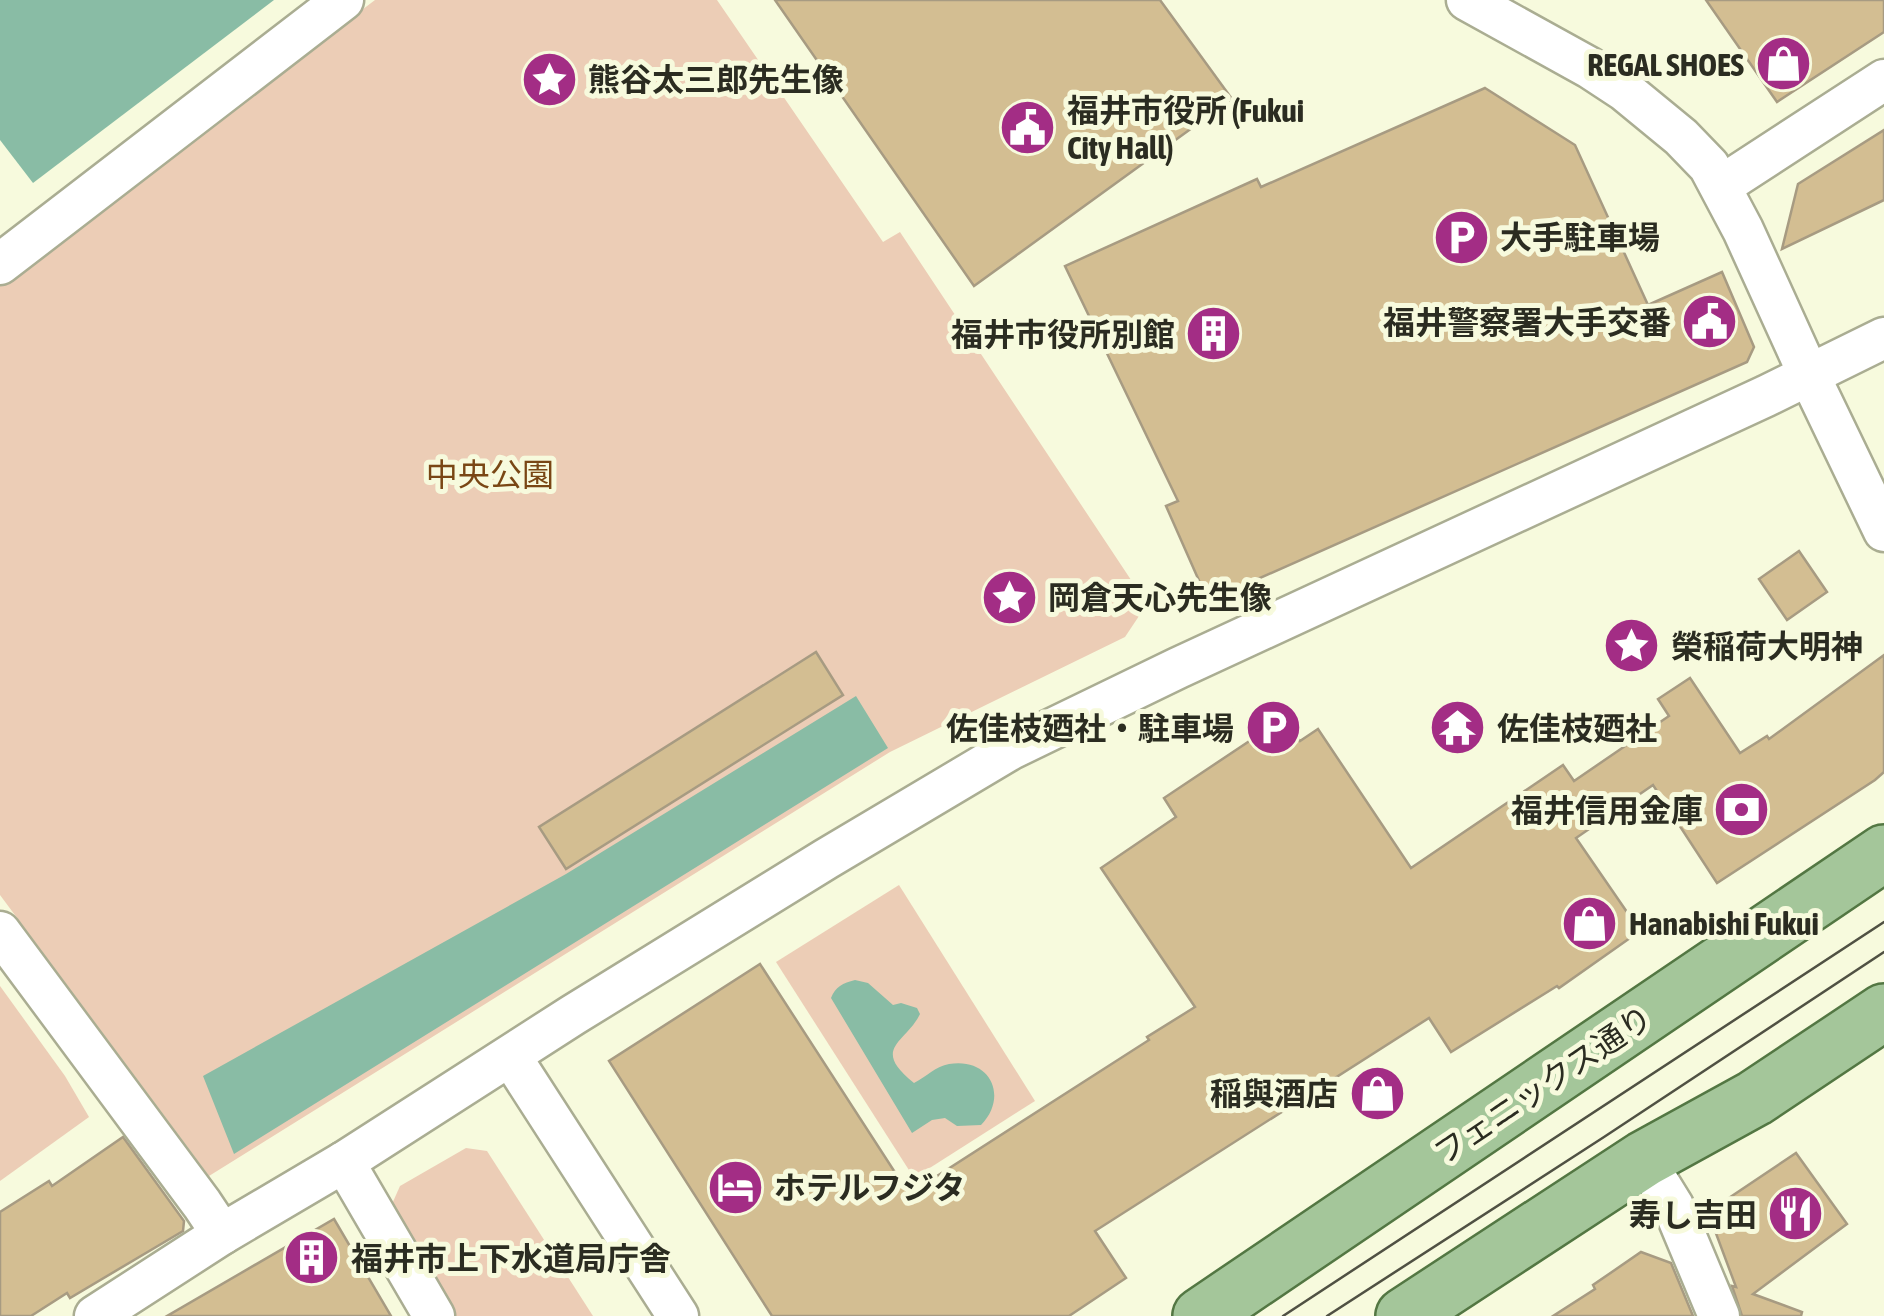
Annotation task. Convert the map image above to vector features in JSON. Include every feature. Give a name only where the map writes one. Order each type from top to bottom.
[{"type":"main road","name":"フェニックス通り","points":[[1202,1316],[1884,853]]},
{"type":"main road","points":[[1404,1316],[1644,1158],[1754,1098],[1884,1012]]},
{"type":"street","points":[[0,264],[343,0]]},
{"type":"street","points":[[1467,0],[1625,91],[1682,137],[1710,166],[1884,531]]},
{"type":"street","points":[[1721,186],[1884,80]]},
{"type":"street","points":[[94,1316],[143,1303],[222,1234],[344,1162],[809,869],[1012,748],[1884,338]]},
{"type":"street","points":[[0,932],[222,1234]]},
{"type":"street","points":[[511,1057],[678,1316]]},
{"type":"street","points":[[1644,1158],[1674,1206],[1719,1316]]},
{"type":"street","points":[[344,1162],[434,1316]]},
{"type":"green space","name":"中央公園","points":[[375,0],[717,0],[883,242],[900,232],[1147,604],[1125,637],[890,752],[209,1176],[0,895],[0,285]]},
{"type":"green space","points":[[899,885],[1035,1101],[914,1178],[776,962]]},
{"type":"green space","points":[[0,986],[65,1076],[89,1117],[0,1181]]},
{"type":"green space","points":[[466,1148],[487,1151],[593,1316],[454,1316],[392,1204],[400,1186]]},
{"type":"shaded area","points":[[0,0],[274,0],[33,183],[0,140]]},
{"type":"shaded area","points":[[856,696],[888,748],[234,1154],[203,1076],[566,874]]},
{"type":"shaded area","points":[[855,980],[868,983],[893,1005],[917,1008],[920,1014],[893,1053],[894,1062],[914,1083],[949,1064],[975,1066],[985,1073],[991,1081],[994,1102],[981,1125],[957,1126],[945,1118],[932,1120],[912,1133],[831,998],[840,986]]},
{"type":"building","name":"福井市役所 (Fukui City Hall)","points":[[775,0],[1160,0],[1232,99],[974,286]]},
{"type":"building","points":[[1706,0],[1884,0],[1884,32],[1777,102]]},
{"type":"building","points":[[1485,88],[1575,145],[1648,305],[1722,272],[1754,347],[1747,362],[1208,601],[1166,506],[1178,501],[1065,266],[1257,179],[1261,187]]},
{"type":"building","points":[[1884,130],[1884,200],[1782,249],[1798,184]]},
{"type":"building","points":[[1799,551],[1827,592],[1787,620],[1759,579]]},
{"type":"building","points":[[816,652],[843,695],[566,869],[539,827]]},
{"type":"building","points":[[1884,655],[1884,772],[1875,780],[1717,883],[1653,785],[1576,838],[1640,931],[1559,988],[1451,1052],[1429,1018],[1095,1231],[1126,1278],[1069,1316],[772,1316],[609,1061],[760,964],[909,1194],[1195,1007],[1101,868],[1176,817],[1164,798],[1284,718],[1300,741],[1318,729],[1411,868],[1563,765],[1574,781],[1669,716],[1658,699],[1690,678],[1740,753],[1767,736],[1769,739]]},
{"type":"building","points":[[123,1137],[184,1221],[183,1231],[70,1298],[67,1293],[31,1316],[0,1316],[0,1212],[49,1181],[52,1186]]},
{"type":"building","points":[[1796,1153],[1847,1224],[1753,1294],[1802,1312],[1801,1316],[1742,1316],[1732,1286],[1736,1287],[1708,1212]]},
{"type":"building","name":"福井市上下水道局庁舎","points":[[334,1219],[391,1316],[167,1316]]},
{"type":"building","points":[[1641,1252],[1671,1263],[1693,1316],[1553,1316],[1595,1289],[1593,1285]]},
{"type":"tram line","points":[[1283,1316],[1884,922]]},
{"type":"tram line","points":[[1327,1316],[1884,952]]},
{"type":"place","name":"REGAL SHOES","points":[[1783,64]]},
{"type":"place","name":"熊谷太三郎先生像","points":[[549,79]]},
{"type":"place","name":"福井市役所 (Fukui City Hall)","points":[[1028,128]]},
{"type":"place","name":"大手駐車場","points":[[1461,237]]},
{"type":"place","name":"福井警察署大手交番","points":[[1710,322]]},
{"type":"place","name":"福井市役所別館","points":[[1214,334]]},
{"type":"place","name":"岡倉天心先生像","points":[[1009,597]]},
{"type":"place","name":"榮稲荷大明神","points":[[1632,646]]},
{"type":"place","name":"佐佳枝廼社・駐車場","points":[[1273,728]]},
{"type":"place","name":"佐佳枝廼社","points":[[1458,728]]},
{"type":"place","name":"福井信用金庫","points":[[1742,810]]},
{"type":"place","name":"Hanabishi Fukui","points":[[1590,923]]},
{"type":"place","name":"稲與酒店","points":[[1377,1093]]},
{"type":"place","name":"ホテルフジタ","points":[[735,1187]]},
{"type":"place","name":"寿し吉田","points":[[1796,1214]]},
{"type":"place","name":"福井市上下水道局庁舎","points":[[312,1258]]}]
